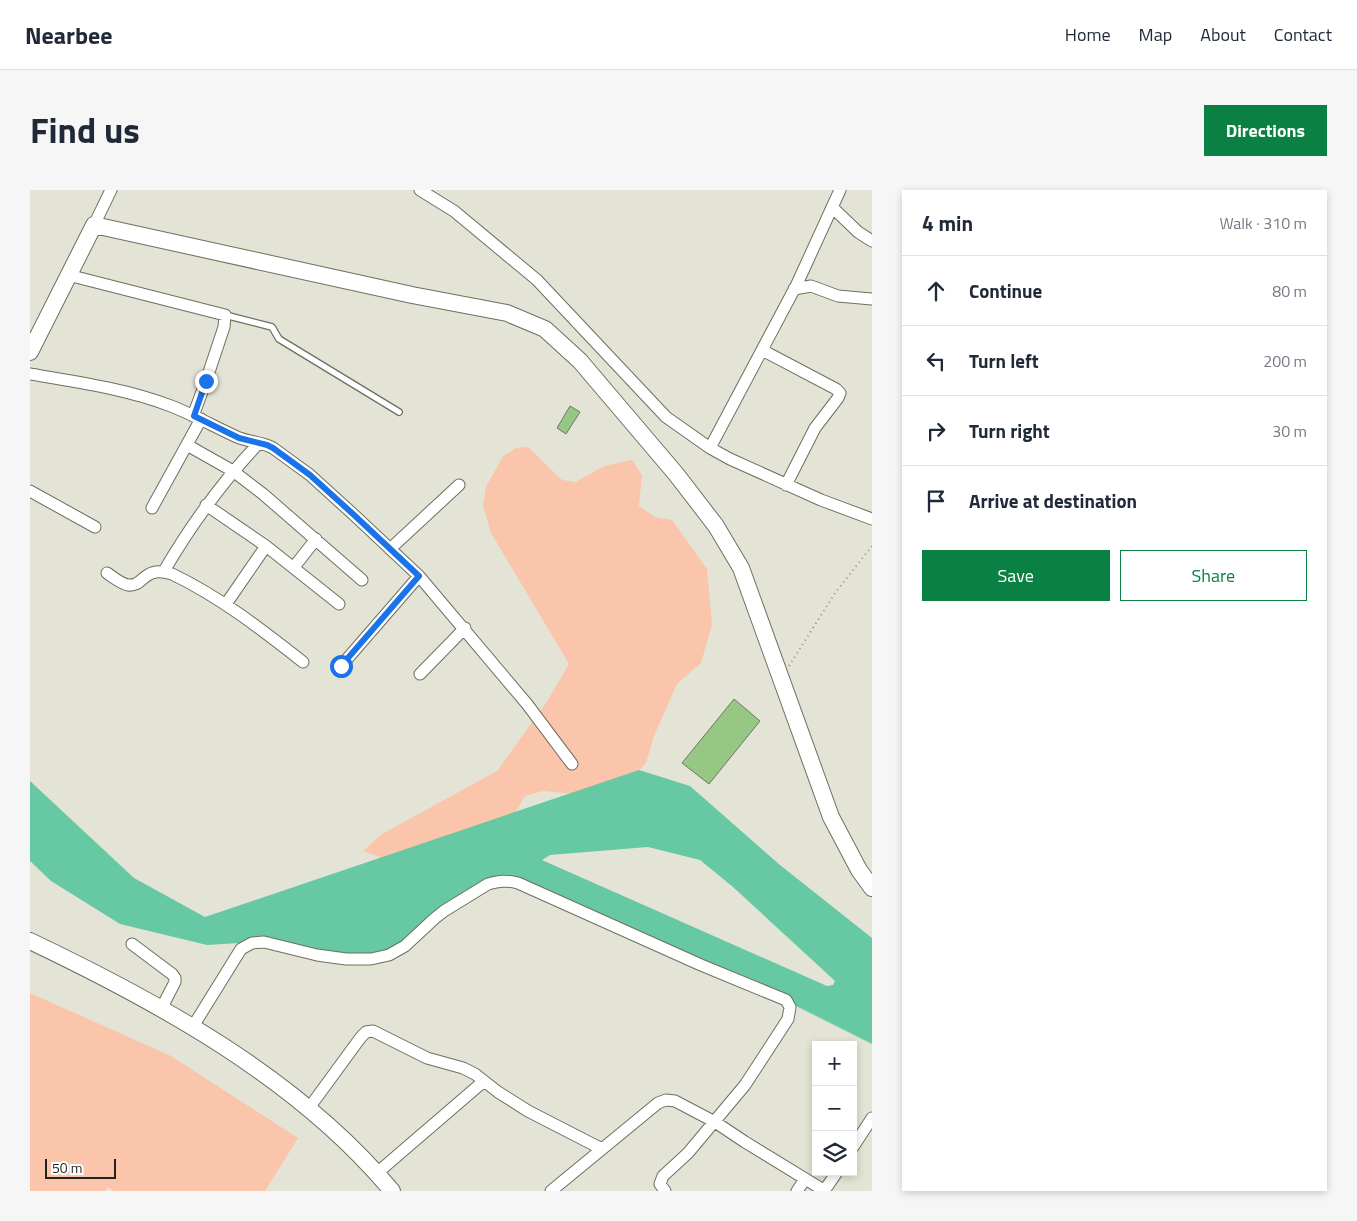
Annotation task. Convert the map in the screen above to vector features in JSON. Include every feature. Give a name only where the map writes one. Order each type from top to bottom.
[{"type":"street","points":[[30,352],[111,190]]},
{"type":"street","points":[[420,190],[454,211],[538,280],[666,417],[710,448],[730,459],[786,485],[872,519]]},
{"type":"street","points":[[710,448],[794,289],[840,190]]},
{"type":"street","points":[[832,207],[858,232],[872,241]]},
{"type":"street","points":[[94,225],[402,293],[507,313],[545,329],[580,361],[676,474],[716,526],[741,568],[782,679],[805,749],[832,817],[859,870],[872,888]]},
{"type":"street","points":[[68,276],[225,315],[224,326],[187,445],[152,508]]},
{"type":"street","points":[[794,289],[811,286],[838,296],[872,299]]},
{"type":"street","points":[[762,350],[836,389],[840,393],[815,428],[786,485]]},
{"type":"street","points":[[30,374],[133,394],[197,417],[239,438],[273,448],[310,475],[419,576],[465,628],[527,704],[572,764]]},
{"type":"street","points":[[164,571],[186,533],[206,505],[233,471],[259,443]]},
{"type":"street","points":[[187,445],[233,471],[263,494],[362,580]]},
{"type":"street","points":[[390,549],[459,485]]},
{"type":"street","points":[[30,491],[95,527]]},
{"type":"street","points":[[206,505],[266,546],[340,604]]},
{"type":"street","points":[[294,567],[316,540]]},
{"type":"street","points":[[226,604],[266,546]]},
{"type":"street","points":[[107,573],[128,585],[135,584],[154,571],[164,571],[182,578],[226,604],[258,626],[303,662]]},
{"type":"street","points":[[341,666],[419,576]]},
{"type":"street","points":[[420,674],[465,628]]},
{"type":"street","points":[[192,1028],[241,949],[252,943],[264,942],[317,955],[346,959],[371,959],[389,955],[405,946],[434,918],[488,884],[508,880],[518,883],[701,965],[786,1000],[790,1006],[788,1019],[745,1084],[688,1153],[663,1176],[660,1184],[665,1191]]},
{"type":"street","points":[[30,941],[134,993],[192,1028],[268,1078],[329,1124],[392,1191]]},
{"type":"street","points":[[132,944],[175,978],[175,982],[161,1009]]},
{"type":"street","points":[[309,1108],[361,1037],[366,1032],[373,1031],[427,1058],[463,1068],[528,1111],[602,1149]]},
{"type":"street","points":[[377,1173],[484,1081]]},
{"type":"street","points":[[551,1191],[658,1103],[666,1100],[675,1101],[715,1122],[824,1191],[834,1176]]},
{"type":"street","points":[[857,1141],[872,1118]]},
{"type":"street","points":[[797,1191],[805,1179]]},
{"type":"lane","points":[[225,315],[272,327],[279,339],[399,412]]},
{"type":"path","points":[[782,679],[835,593],[872,546]]},
{"type":"shaded area","points":[[528,447],[562,480],[576,482],[604,466],[632,460],[642,475],[639,506],[655,517],[672,520],[707,569],[712,625],[701,663],[677,684],[654,736],[646,763],[626,784],[585,795],[543,791],[525,796],[508,825],[390,861],[363,851],[382,834],[497,771],[546,703],[569,664],[491,533],[483,506],[486,487],[503,456],[516,448]]},
{"type":"shaded area","points":[[639,770],[690,786],[780,865],[872,938],[872,1044],[796,1006],[509,876],[443,912],[396,953],[355,955],[258,942],[207,945],[120,924],[51,881],[30,861],[30,781],[134,878],[205,917]],"holes":[[[648,847],[700,860],[733,887],[835,981],[833,985],[827,986],[542,860],[550,855]]]},
{"type":"shaded area","points":[[30,993],[171,1056],[298,1138],[265,1191],[114,1191],[108,1187],[105,1191],[30,1191]]},
{"type":"building","points":[[570,406],[580,412],[566,434],[557,428]]},
{"type":"building","points":[[734,699],[760,721],[709,784],[682,763]]},
{"type":"route","points":[[206,381],[194,416],[239,438],[273,448],[310,475],[419,576],[341,666]]}]
